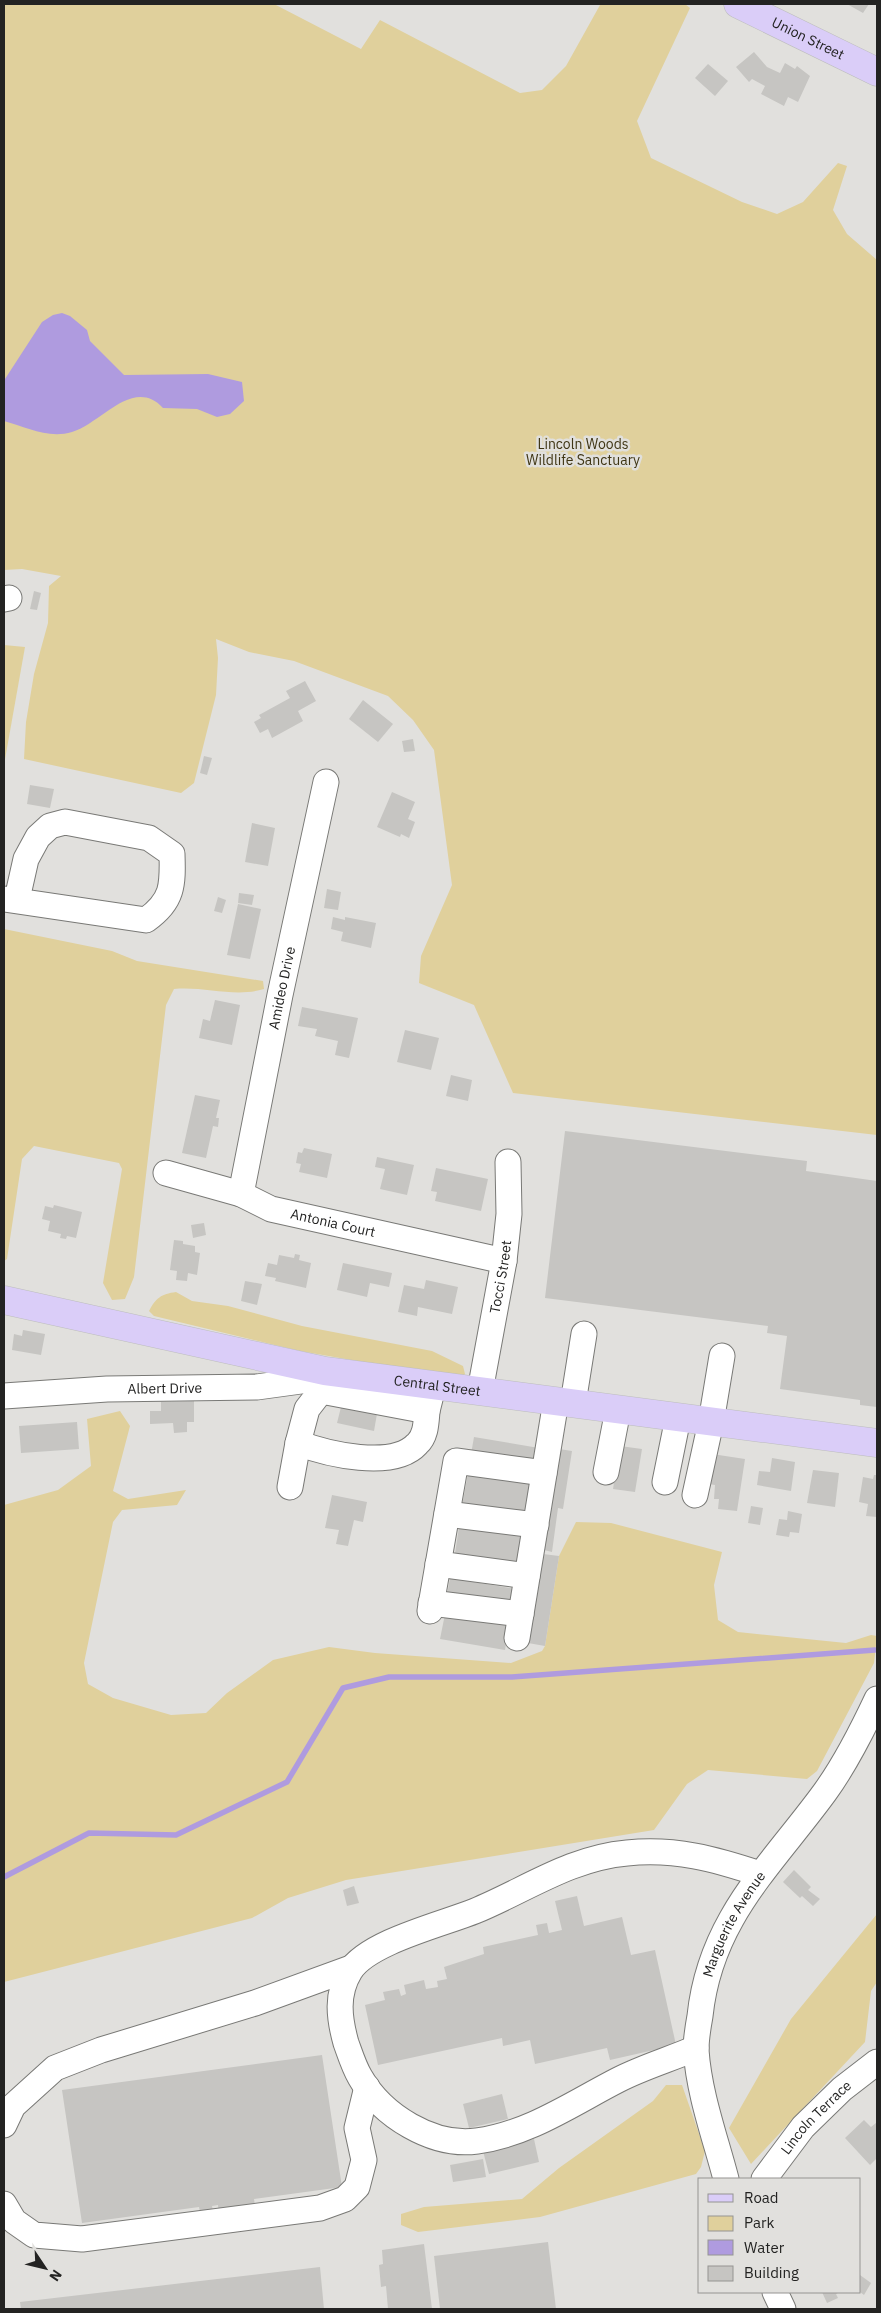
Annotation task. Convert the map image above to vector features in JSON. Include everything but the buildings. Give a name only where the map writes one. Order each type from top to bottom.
[{"type":"main road","name":"Union Street","points":[[738,4],[877,72]]},
{"type":"main road","name":"Central Street","points":[[4,1300],[323,1381],[433,1385],[877,1443]]},
{"type":"street","name":"Amideo Drive","points":[[241,1194],[280,995],[326,782]]},
{"type":"street","points":[[65,822],[149,838],[172,854],[173,882],[162,909],[146,920],[10,899],[26,859],[38,837],[50,826],[65,822]]},
{"type":"street","name":"Tocci Street","points":[[480,1391],[504,1261],[509,1214],[508,1162]]},
{"type":"street","name":"Antonia Court","points":[[166,1172],[241,1194],[271,1209],[504,1261]]},
{"type":"street","points":[[544,1473],[456,1461],[431,1607],[519,1626],[544,1473],[584,1334]]},
{"type":"street","points":[[695,1495],[711,1422],[722,1356]]},
{"type":"street","name":"Albert Drive","points":[[4,1396],[107,1389],[256,1387],[308,1380],[323,1381]]},
{"type":"street","points":[[290,1487],[298,1443],[308,1409],[323,1381],[427,1412]]},
{"type":"street","points":[[298,1443],[317,1450],[388,1459],[409,1451],[418,1444],[426,1428],[427,1412],[433,1385]]},
{"type":"street","points":[[606,1472],[618,1410]]},
{"type":"street","points":[[665,1482],[678,1418]]},
{"type":"street","points":[[447,1514],[536,1525]]},
{"type":"street","points":[[438,1564],[528,1576]]},
{"type":"street","name":"Marguerite Avenue","points":[[726,2178],[701,2088],[696,2048],[702,1996],[712,1956],[731,1917],[760,1874],[780,1852],[826,1790],[864,1729],[877,1699]]},
{"type":"street","points":[[696,2048],[620,2079],[564,2111],[507,2134],[477,2141],[451,2142],[422,2132],[400,2118],[376,2098],[360,2079],[340,2023],[340,1996],[352,1968],[362,1958],[389,1942],[477,1911],[535,1881],[578,1862],[624,1853],[663,1850],[720,1861],[760,1874]]},
{"type":"street","points":[[4,2125],[12,2106],[55,2068],[101,2050],[255,2004],[352,1968]]},
{"type":"street","name":"Lincoln Terrace","points":[[765,2178],[803,2126],[842,2089],[877,2062]]},
{"type":"street","points":[[4,2204],[14,2221],[34,2235],[82,2239],[320,2208],[345,2199],[357,2187],[364,2160],[356,2128],[367,2087]]},
{"type":"street","points":[[775,2293],[783,2309]]},
{"type":"green space","name":"Lincoln Woods Wildlife Sanctuary","points":[[4,4],[274,4],[361,49],[380,20],[520,93],[542,90],[566,66],[600,5],[685,4],[690,8],[637,121],[651,158],[742,202],[777,214],[803,202],[838,163],[847,166],[833,210],[847,234],[877,260],[877,1135],[513,1093],[474,1005],[419,983],[421,956],[452,885],[434,750],[413,720],[388,696],[294,661],[249,652],[216,639],[218,658],[216,695],[194,783],[181,793],[24,759],[26,722],[34,674],[48,623],[49,586],[61,576],[22,569],[4,570]]},
{"type":"green space","points":[[4,645],[25,647],[4,765]]},
{"type":"green space","points":[[4,929],[112,951],[137,961],[263,981],[264,989],[242,992],[174,989],[166,1005],[134,1277],[125,1299],[112,1300],[103,1283],[122,1169],[119,1163],[34,1146],[22,1159],[7,1259],[4,1261]]},
{"type":"green space","points":[[176,1292],[192,1301],[228,1306],[302,1326],[432,1351],[463,1366],[465,1374],[460,1379],[300,1351],[154,1316],[149,1311],[160,1297]]},
{"type":"green space","points":[[120,1411],[130,1426],[113,1491],[128,1499],[186,1490],[177,1505],[122,1510],[113,1522],[84,1663],[88,1684],[113,1698],[171,1715],[206,1713],[227,1693],[273,1660],[329,1647],[375,1653],[511,1663],[542,1651],[545,1646],[559,1556],[576,1522],[611,1523],[722,1552],[714,1585],[718,1620],[738,1632],[846,1643],[871,1635],[877,1636],[874,1663],[817,1771],[807,1779],[708,1770],[687,1784],[654,1830],[346,1880],[288,1898],[252,1918],[4,1982],[4,1505],[58,1490],[91,1466],[87,1419]]},
{"type":"green space","points":[[877,1914],[877,1982],[871,1991],[865,2042],[751,2164],[729,2128],[791,2019]]},
{"type":"green space","points":[[666,2085],[682,2085],[705,2151],[701,2167],[696,2174],[540,2217],[418,2232],[401,2225],[401,2214],[424,2207],[522,2199],[559,2168],[653,2101]]},
{"type":"water","points":[[62,313],[70,316],[87,330],[90,341],[124,375],[208,374],[242,382],[244,401],[230,414],[217,417],[197,409],[163,408],[152,400],[140,397],[129,399],[83,427],[63,434],[46,433],[4,421],[5,379],[42,322],[53,315]]},
{"type":"waterway","points":[[4,1877],[89,1833],[176,1835],[287,1782],[343,1688],[389,1677],[512,1677],[875,1650]]}]
